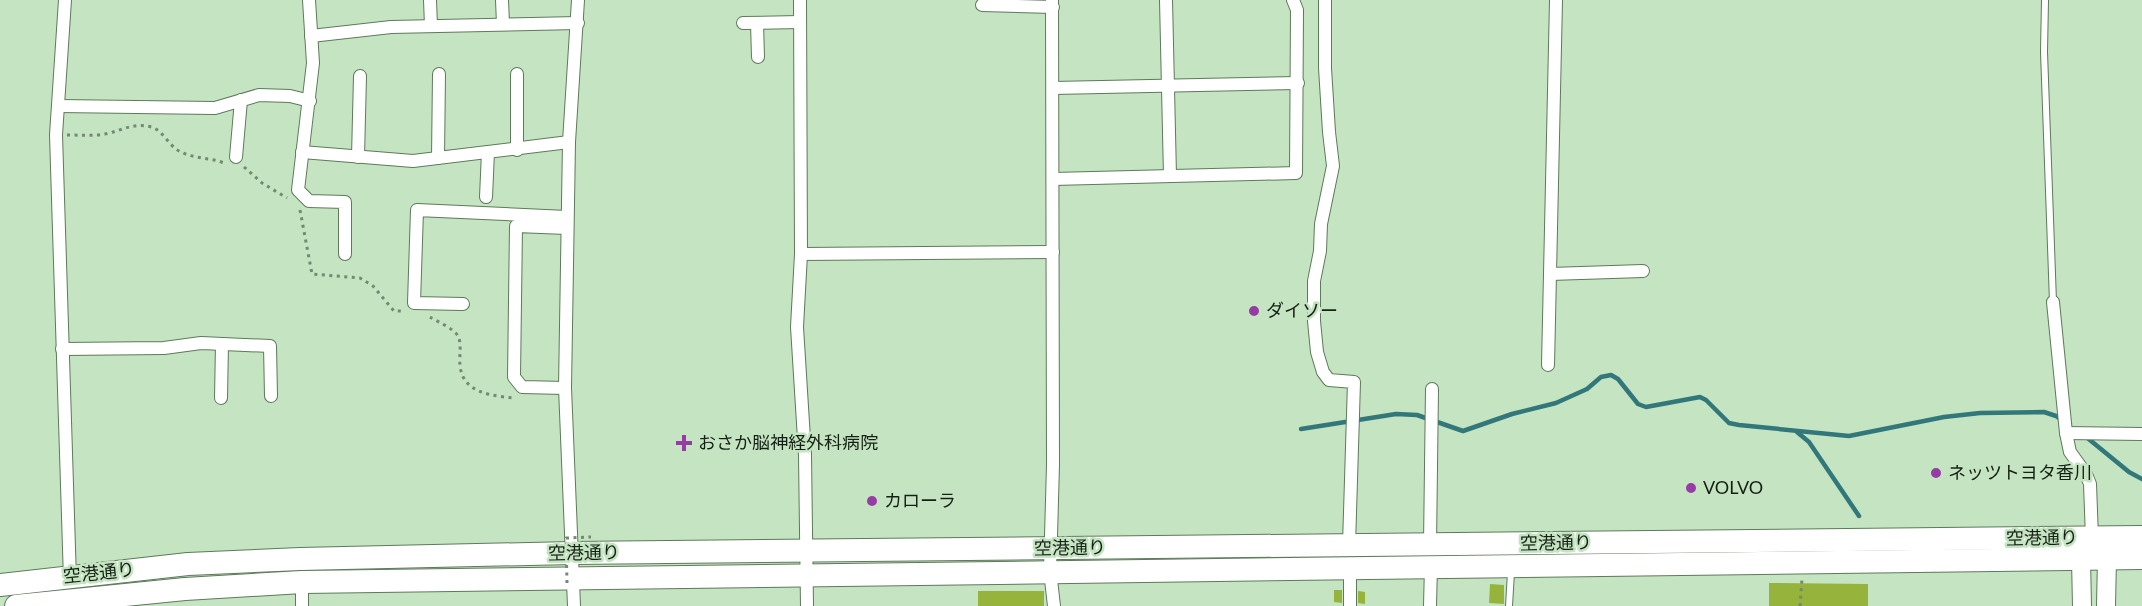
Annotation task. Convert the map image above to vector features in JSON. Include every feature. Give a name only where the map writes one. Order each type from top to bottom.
[{"type":"highway","name":"空港通り","points":[[16,606],[72,603],[185,589],[302,582],[569,580],[1050,571],[1349,556],[2142,537]]},
{"type":"highway","name":"空港通り","points":[[0,585],[188,564],[300,559],[1051,548],[1349,556]]},
{"type":"highway","name":"空港通り","points":[[1430,555],[1511,565],[2142,558]]},
{"type":"main road","points":[[2082,606],[2081,559],[2092,538],[2107,558],[2106,606]]},
{"type":"street","points":[[65,0],[57,135],[62,349],[72,603]]},
{"type":"street","points":[[309,0],[312,63],[310,100],[298,190],[309,201],[345,202],[345,254]]},
{"type":"street","points":[[430,0],[431,26]]},
{"type":"street","points":[[502,0],[503,24]]},
{"type":"street","points":[[574,606],[569,580],[572,554],[565,388],[569,142],[578,0]]},
{"type":"street","points":[[800,0],[801,254],[797,327],[803,423],[807,606]]},
{"type":"street","points":[[1166,0],[1170,176]]},
{"type":"street","points":[[1053,179],[1296,173],[1297,10],[1293,0]]},
{"type":"street","points":[[1325,0],[1326,79],[1333,166],[1321,224],[1320,251],[1314,281],[1314,321],[1317,352],[1323,372],[1329,380],[1354,382],[1349,556],[1350,606]]},
{"type":"street","points":[[1548,365],[1556,0]]},
{"type":"street","points":[[982,5],[1053,3],[1053,465],[1050,571],[1054,606]]},
{"type":"street","points":[[743,23],[800,22]]},
{"type":"street","points":[[311,36],[391,27],[578,23]]},
{"type":"street","points":[[758,23],[758,57]]},
{"type":"street","points":[[438,158],[439,74]]},
{"type":"street","points":[[516,150],[517,74]]},
{"type":"street","points":[[358,157],[360,76]]},
{"type":"street","points":[[1053,88],[1298,83]]},
{"type":"street","points":[[58,106],[215,108],[259,95],[290,96],[310,100]]},
{"type":"street","points":[[234,162],[242,100]]},
{"type":"street","points":[[302,152],[413,161],[569,142]]},
{"type":"street","points":[[486,197],[488,152]]},
{"type":"street","points":[[463,304],[414,303],[417,210],[567,222]]},
{"type":"street","points":[[565,388],[522,387],[514,377],[516,226],[567,222]]},
{"type":"street","points":[[801,254],[1053,252]]},
{"type":"street","points":[[1550,274],[1643,271]]},
{"type":"street","points":[[2053,302],[2071,428],[2070,452],[2086,474],[2090,484],[2092,538]]},
{"type":"street","points":[[62,349],[164,348],[201,343],[270,346],[271,396]]},
{"type":"street","points":[[221,398],[222,344]]},
{"type":"street","points":[[1430,606],[1432,389]]},
{"type":"street","points":[[2071,428],[2142,434]]},
{"type":"street","points":[[302,582],[302,606]]},
{"type":"lane","points":[[2045,0],[2044,52],[2053,302]]},
{"type":"lane","points":[[1509,606],[1511,565]]},
{"type":"path","points":[[57,135],[106,134],[136,126],[150,126],[158,130],[176,149],[190,156],[234,162],[248,169],[262,183],[293,202]]},
{"type":"path","points":[[299,207],[312,274],[360,279],[373,286],[394,311],[411,311]]},
{"type":"path","points":[[426,315],[457,335],[460,342],[460,367],[465,381],[473,389],[492,396],[525,399]]},
{"type":"path","points":[[569,580],[566,538],[591,537]]},
{"type":"path","points":[[1800,606],[1804,562]]},
{"type":"building","points":[[1769,583],[1868,584],[1868,606],[1769,606]]},
{"type":"building","points":[[1490,584],[1504,585],[1504,604],[1489,603]]},
{"type":"building","points":[[1334,590],[1342,590],[1342,603],[1334,602]]},
{"type":"building","points":[[978,591],[1044,591],[1044,606],[978,606]]},
{"type":"building","points":[[1358,591],[1365,592],[1365,604],[1358,603]]},
{"type":"waterway","points":[[1301,429],[1396,414],[1417,415],[1463,431],[1512,414],[1556,403],[1587,389],[1601,377],[1611,375],[1618,379],[1638,404],[1646,407],[1700,397],[1729,423],[1739,425],[1849,436],[1944,417],[1980,413],[2044,412],[2063,421]]},
{"type":"waterway","points":[[1797,432],[1809,442],[1859,516]]},
{"type":"waterway","points":[[2085,436],[2129,472],[2142,479]]},
{"type":"place","name":"ダイソー","points":[[1254,311]]},
{"type":"place","name":"おさか脳神経外科病院","points":[[684,443]]},
{"type":"place","name":"ネッツトヨタ香川","points":[[1936,473]]},
{"type":"place","name":"VOLVO","points":[[1691,488]]},
{"type":"place","name":"カローラ","points":[[872,501]]}]
